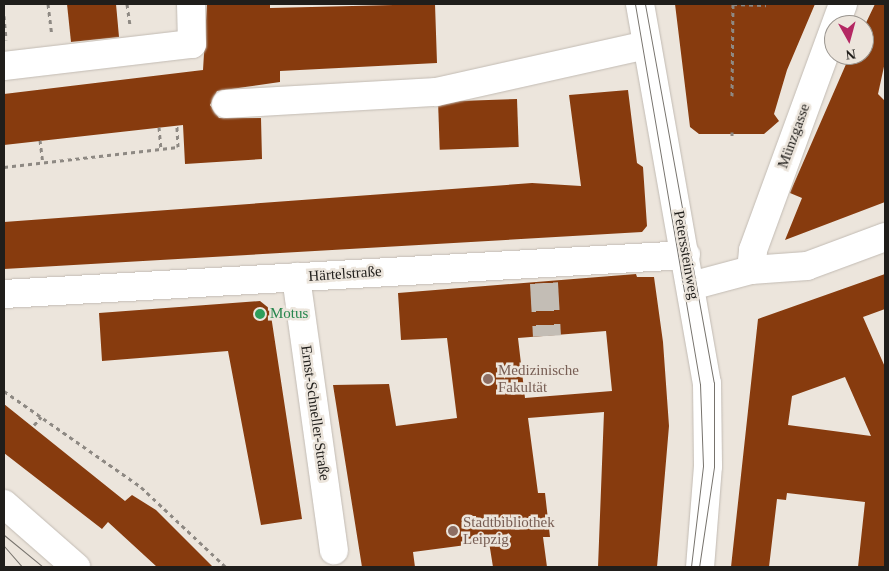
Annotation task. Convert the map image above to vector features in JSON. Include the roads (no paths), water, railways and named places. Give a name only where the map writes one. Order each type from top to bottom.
[{"type":"street","points":[[4,66],[192,44],[191,4]]},
{"type":"street","name":"Peterssteinweg","points":[[640,4],[686,255],[707,383],[708,466],[700,567]]},
{"type":"street","name":"Münzgasse","points":[[752,270],[753,250],[843,4]]},
{"type":"street","points":[[226,104],[436,92],[647,45]]},
{"type":"street","points":[[691,286],[752,270],[806,266],[885,237]]},
{"type":"street","name":"Härtelstraße","points":[[4,294],[296,277],[369,284],[543,273],[686,255]]},
{"type":"street","name":"Ernst-Schneller-Straße","points":[[296,277],[334,550]]},
{"type":"street","points":[[4,504],[76,567]]},
{"type":"street","name":"Peterssteinweg","points":[[690,567],[704,508]]},
{"type":"tunnel","points":[[544,283],[547,336]]},
{"type":"tram line","points":[[635,4],[700,384],[703,466],[691,567]]},
{"type":"tram line","points":[[645,4],[714,382],[714,467],[699,567]]},
{"type":"tram line","points":[[4,535],[43,567]]},
{"type":"tram line","points":[[4,546],[22,567]]},
{"type":"place","name":"Motus","points":[[260,314]]},
{"type":"place","name":"Medizinische Fakultät","points":[[488,379]]},
{"type":"place","name":"Stadtbibliothek Leipzig","points":[[453,531]]}]
